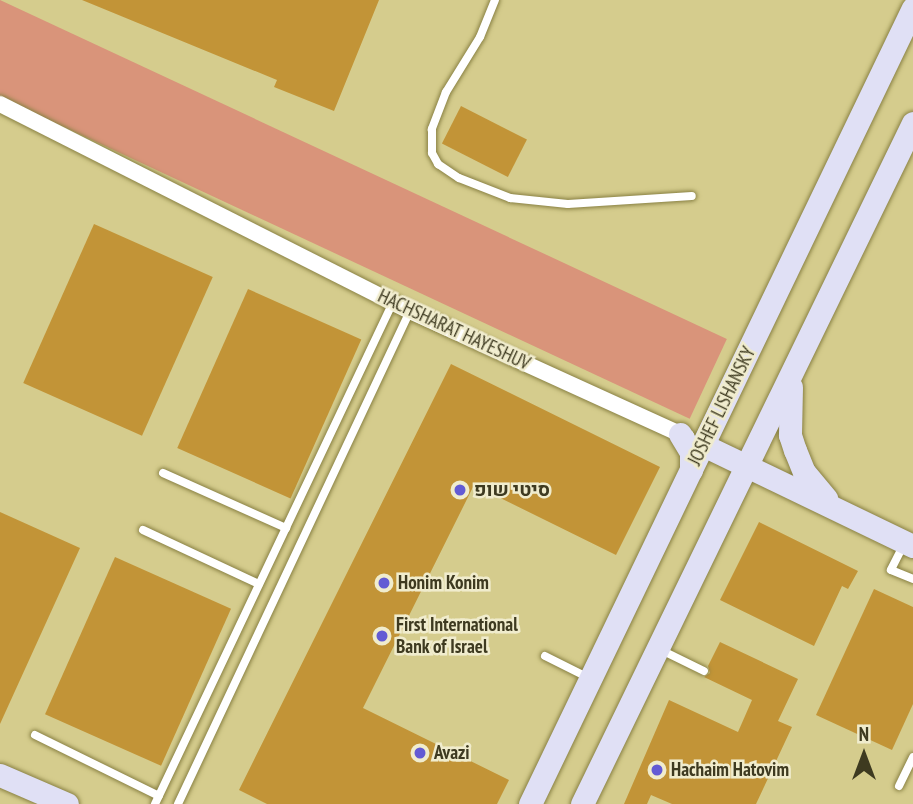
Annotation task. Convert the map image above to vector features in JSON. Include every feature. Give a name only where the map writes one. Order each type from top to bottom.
[{"type":"main road","name":"JOSHEF LISHANSKY","points":[[530,804],[913,8]]},
{"type":"main road","points":[[582,804],[792,377],[913,122]]},
{"type":"main road","points":[[792,377],[790,435],[804,472],[834,507]]},
{"type":"main road","points":[[680,433],[691,452],[691,470]]},
{"type":"main road","name":"HACHSHARAT HAYESHUV","points":[[703,444],[909,543]]},
{"type":"main road","points":[[0,775],[66,804]]},
{"type":"street","name":"HACHSHARAT HAYESHUV","points":[[0,104],[410,311],[703,444]]},
{"type":"lane","points":[[495,0],[480,37],[446,92],[432,129],[432,153],[438,164],[458,178],[510,198],[568,204],[692,196]]},
{"type":"lane","points":[[35,735],[157,800],[393,302]]},
{"type":"lane","points":[[178,804],[410,311]]},
{"type":"lane","points":[[163,473],[286,528]]},
{"type":"lane","points":[[143,530],[259,584]]},
{"type":"lane","points":[[909,543],[891,569],[913,579]]},
{"type":"lane","points":[[659,649],[704,671]]},
{"type":"lane","points":[[545,656],[590,679]]},
{"type":"lane","points":[[899,786],[913,757]]},
{"type":"shaded area","points":[[0,0],[727,339],[690,419],[0,97]]},
{"type":"building","points":[[82,0],[379,0],[334,111],[274,87],[277,80]]},
{"type":"building","points":[[461,106],[527,140],[508,177],[442,143]]},
{"type":"building","points":[[94,224],[213,277],[142,436],[23,383]]},
{"type":"building","points":[[248,289],[361,339],[291,498],[177,448]]},
{"type":"building","name":"Honim Konim","points":[[451,364],[660,467],[616,555],[474,485],[363,708],[509,780],[497,804],[267,804],[239,790]]},
{"type":"building","points":[[0,512],[80,548],[0,724]]},
{"type":"building","points":[[759,522],[858,571],[848,589],[842,586],[814,646],[720,600]]},
{"type":"building","points":[[115,557],[231,609],[161,766],[45,714]]},
{"type":"building","points":[[874,589],[913,607],[913,704],[892,750],[816,715]]},
{"type":"building","points":[[720,642],[798,679],[778,721],[792,727],[756,804],[672,804],[651,795],[647,804],[624,804],[669,700],[738,732],[752,700],[704,677],[710,673],[708,666]]},
{"type":"place","name":"סיטי שופ","points":[[460,490]]},
{"type":"place","name":"Honim Konim","points":[[384,583]]},
{"type":"place","name":"First International Bank of Israel","points":[[382,636]]},
{"type":"place","name":"Avazi","points":[[420,753]]},
{"type":"place","name":"Hachaim Hatovim","points":[[657,770]]}]
